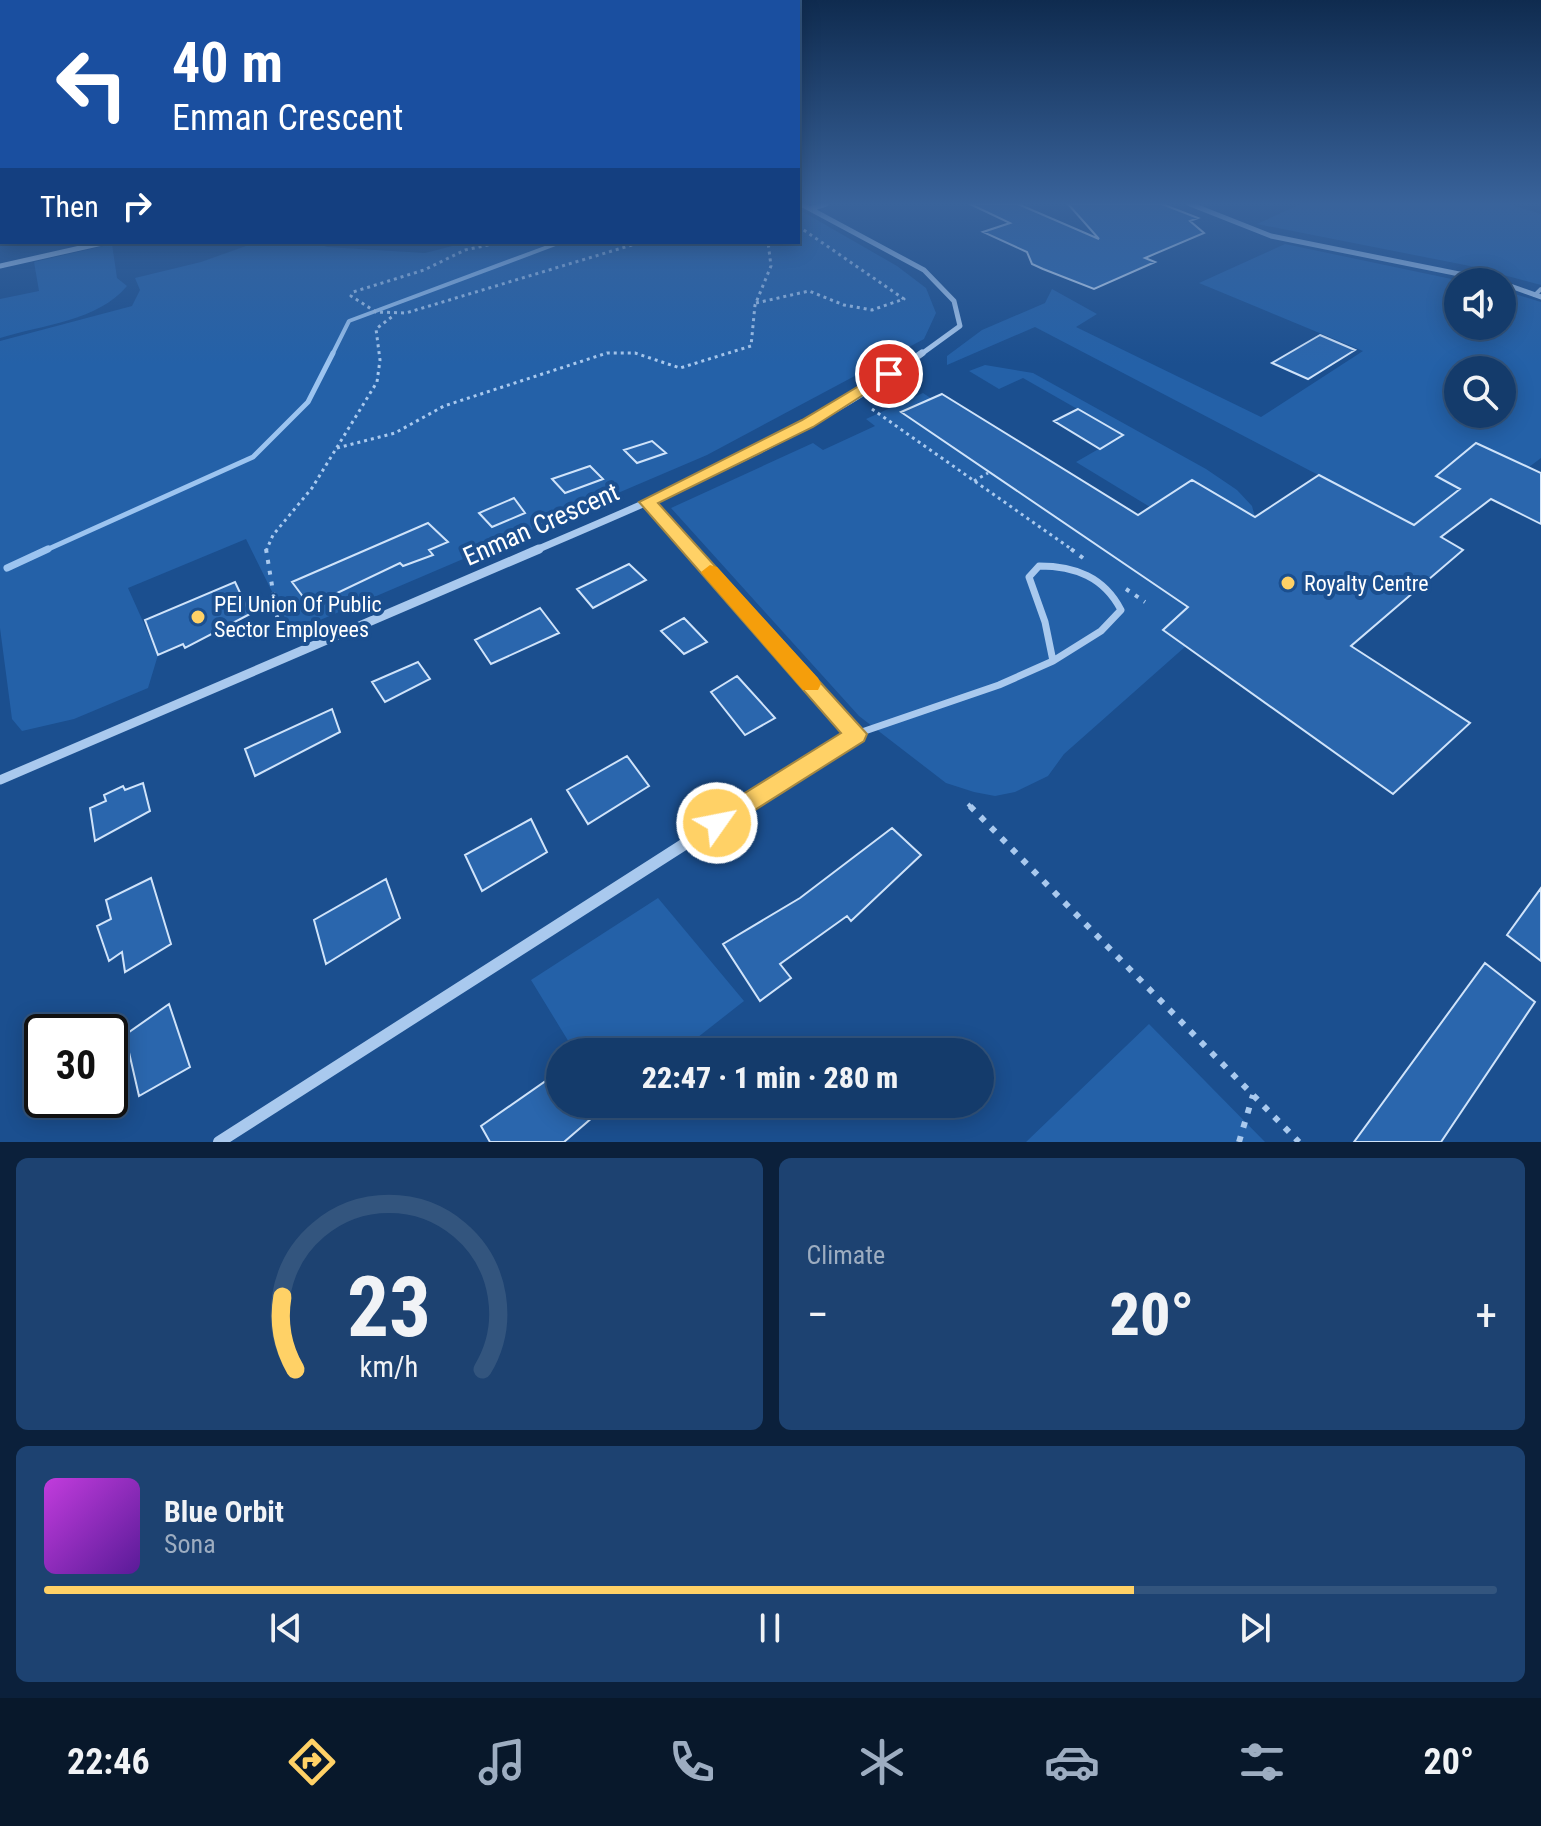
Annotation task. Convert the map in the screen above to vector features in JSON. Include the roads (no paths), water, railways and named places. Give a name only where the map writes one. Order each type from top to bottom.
[{"type":"street","points":[[0,266],[39,257]]},
{"type":"street","points":[[647,502],[808,423],[916,358],[960,326],[954,301],[924,270],[900,257]]},
{"type":"street","points":[[1377,257],[1444,271]]},
{"type":"street","points":[[1516,288],[1538,296]]},
{"type":"street","name":"Enman Crescent","points":[[0,780],[285,661],[647,502],[856,734]]},
{"type":"street","points":[[219,1142],[856,734]]},
{"type":"lane","points":[[1538,296],[1541,289]]},
{"type":"lane","points":[[856,734],[1053,663],[1113,622],[1121,610],[1099,579],[1059,565],[1039,566],[1029,577],[1032,593],[1045,622],[1053,663]]},
{"type":"waterway","points":[[333,353],[349,321],[520,257]]},
{"type":"waterway","points":[[44,551],[253,457],[308,402],[333,353]]},
{"type":"waterway","points":[[7,568],[48,549]]},
{"type":"place","name":"Royalty Centre","points":[[1288,583]]},
{"type":"place","name":"PEI Union Of Public Sector Employees","points":[[198,617]]}]
